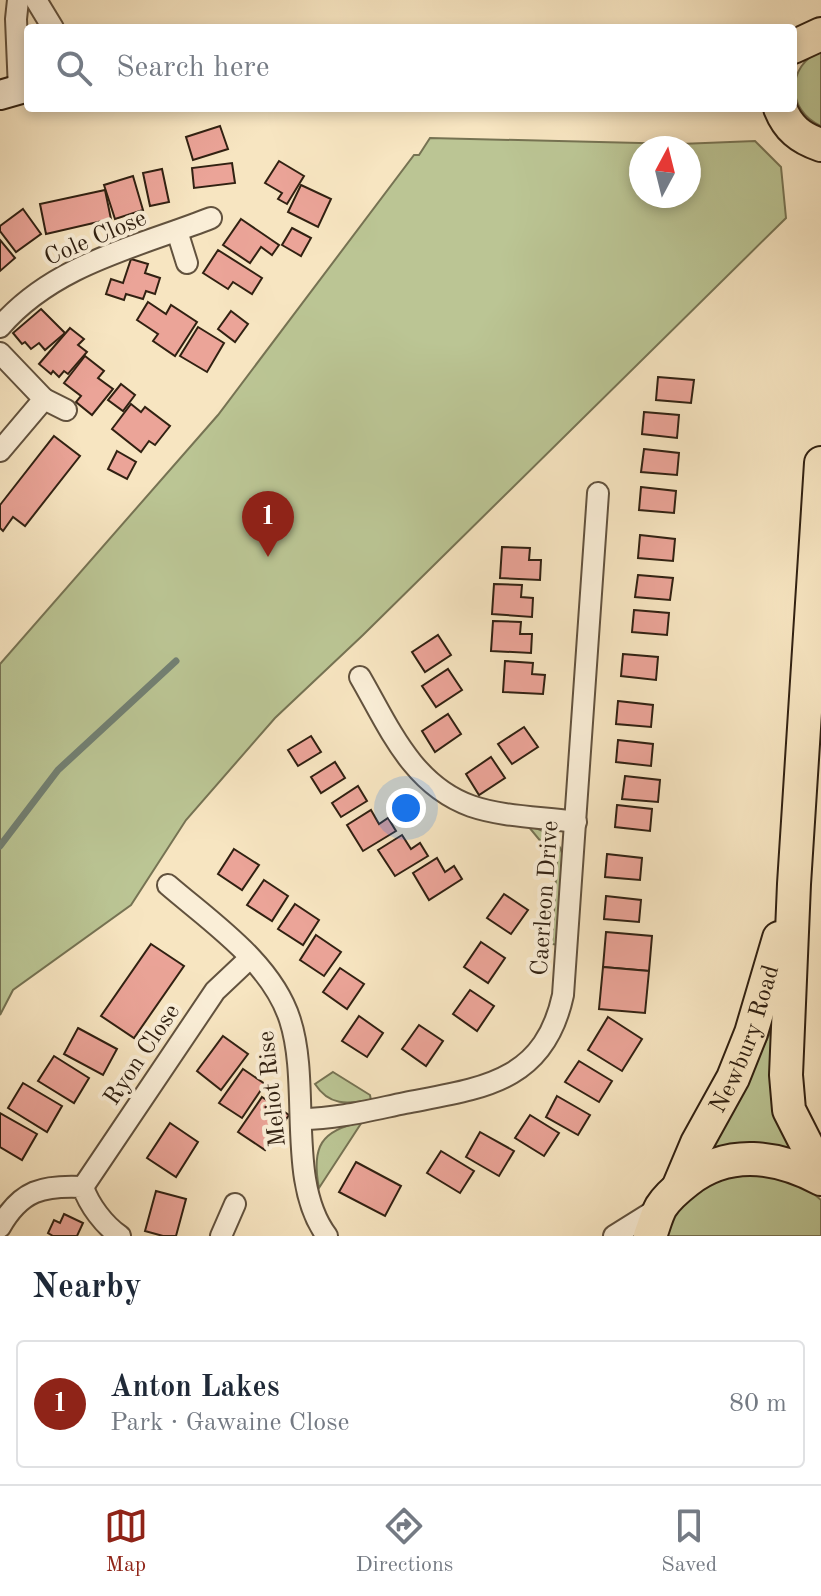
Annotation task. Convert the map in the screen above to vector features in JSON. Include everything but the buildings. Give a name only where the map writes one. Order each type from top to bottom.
[{"type":"main road","points":[[782,112],[791,129],[814,142],[821,173]]},
{"type":"main road","name":"Newbury Road","points":[[821,463],[794,884],[787,1097],[798,1130],[821,1176]]},
{"type":"main road","name":"Newbury Road","points":[[650,1236],[733,1078],[751,1033],[794,884]]},
{"type":"main road","points":[[670,1197],[709,1166],[727,1160],[744,1158],[783,1162],[821,1176]]},
{"type":"street","points":[[16,91],[18,0]]},
{"type":"street","points":[[36,0],[51,24]]},
{"type":"street","name":"Cole Close","points":[[0,327],[23,302],[56,278],[211,218]]},
{"type":"street","name":"Cole Close","points":[[177,231],[187,263]]},
{"type":"street","points":[[0,353],[44,399],[66,410]]},
{"type":"street","points":[[0,451],[44,399]]},
{"type":"street","name":"Caerleon Drive","points":[[302,1119],[324,1119],[486,1085],[517,1071],[543,1047],[552,1033],[563,995],[598,493]]},
{"type":"street","points":[[360,677],[404,753],[418,772],[434,786],[474,807],[576,822]]},
{"type":"street","name":"Meliot Rise","points":[[168,885],[250,958],[267,978],[290,1020],[297,1051],[305,1179],[315,1215],[327,1236]]},
{"type":"street","name":"Ryon Close","points":[[83,1187],[215,991],[250,958]]},
{"type":"street","points":[[0,1227],[29,1194],[49,1186],[83,1187],[102,1218],[120,1236]]},
{"type":"street","points":[[614,1236],[670,1197]]},
{"type":"street","points":[[221,1236],[235,1204]]},
{"type":"green space","points":[[821,51],[821,126],[801,110],[797,101],[797,75],[810,58]]},
{"type":"green space","points":[[430,138],[629,143],[629,208],[701,208],[701,143],[755,141],[781,167],[786,218],[275,718],[186,820],[131,905],[13,990],[0,1015],[0,664],[218,415],[414,155],[419,155]]},
{"type":"green space","points":[[528,826],[549,835],[562,853],[558,945],[552,944],[557,861]]},
{"type":"green space","points":[[771,1031],[794,1151],[710,1154],[710,1141],[745,1084]]},
{"type":"green space","points":[[333,1072],[370,1095],[371,1100],[339,1102],[326,1096],[315,1084]]},
{"type":"green space","points":[[362,1122],[319,1188],[317,1162],[322,1143],[337,1130]]},
{"type":"green space","points":[[758,1172],[807,1188],[821,1200],[821,1236],[663,1236],[680,1207],[700,1189],[726,1178]]},
{"type":"waterway","points":[[0,846],[58,770],[176,661]]},
{"type":"place","name":"Anton Lakes","points":[[268,557]]}]
